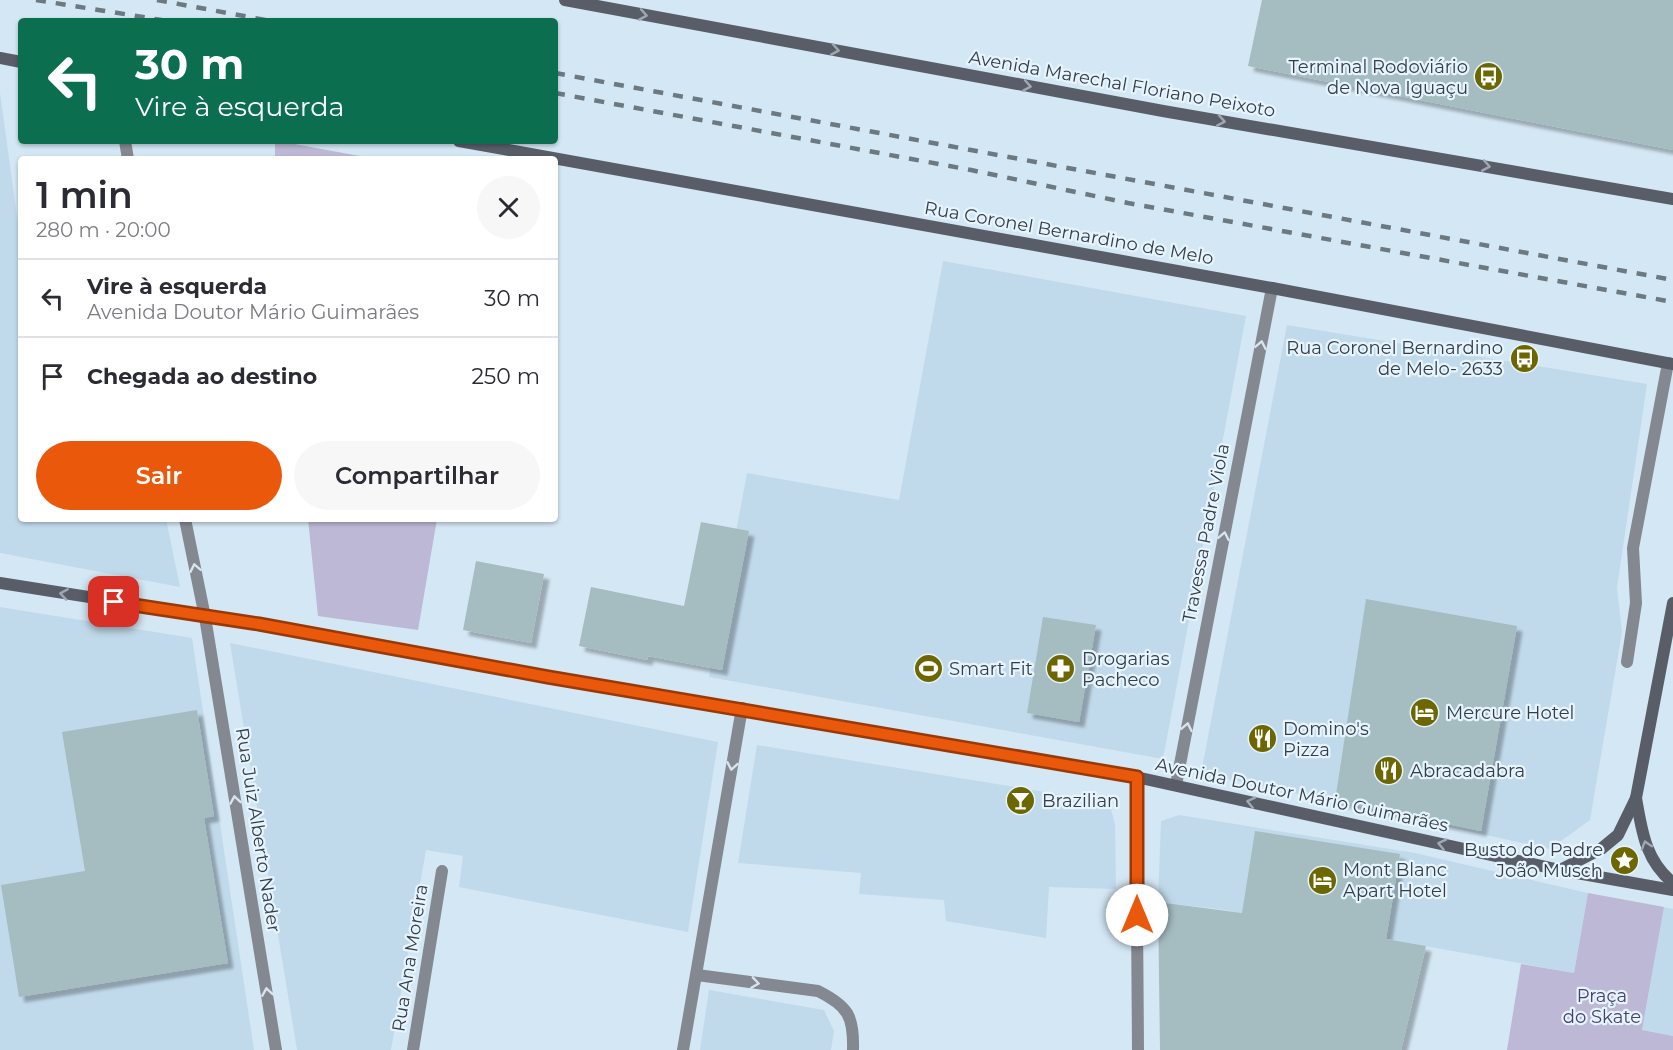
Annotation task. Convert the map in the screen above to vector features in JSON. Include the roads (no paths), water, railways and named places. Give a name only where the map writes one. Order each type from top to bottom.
[{"type":"main road","name":"Avenida Marechal Floriano Peixoto","points":[[565,0],[1163,111],[1673,199]]},
{"type":"main road","points":[[0,58],[18,61]]},
{"type":"main road","name":"Rua Coronel Bernardino de Melo","points":[[476,144],[542,156]]},
{"type":"main road","name":"Rua Coronel Bernardino de Melo","points":[[558,159],[1272,288],[1671,364]]},
{"type":"main road","name":"Avenida Doutor Mário Guimarães","points":[[0,583],[259,624],[548,677],[742,708],[1137,777],[1560,870],[1673,890]]},
{"type":"main road","points":[[1560,870],[1601,849],[1618,835],[1637,793],[1673,603]]},
{"type":"main road","points":[[1637,793],[1644,841],[1650,858],[1673,883]]},
{"type":"street","name":"Travessa Padre Viola","points":[[1176,785],[1272,288]]},
{"type":"street","points":[[1627,662],[1636,603],[1633,548],[1671,364]]},
{"type":"street","name":"Rua Juiz Alberto Nader","points":[[186,522],[205,617],[276,1050]]},
{"type":"street","points":[[683,1050],[742,708]]},
{"type":"street","points":[[1137,777],[1138,1050]]},
{"type":"street","name":"Rua Ana Moreira","points":[[413,1050],[442,871]]},
{"type":"street","points":[[697,975],[818,991],[834,999],[849,1014],[854,1029],[853,1050]]},
{"type":"railway","points":[[36,0],[149,18]]},
{"type":"railway","points":[[157,0],[255,18]]},
{"type":"railway","points":[[558,74],[1673,280]]},
{"type":"railway","points":[[558,94],[971,170],[1128,203],[1673,302]]},
{"type":"place","name":"Terminal Rodoviário de Nova Iguaçu","points":[[1489,77]]},
{"type":"place","name":"Rua Coronel Bernardino de Melo- 2633","points":[[1524,358]]},
{"type":"place","name":"Smart Fit","points":[[928,669]]},
{"type":"place","name":"Drogarias Pacheco","points":[[1061,669]]},
{"type":"place","name":"Mercure Hotel","points":[[1425,713]]},
{"type":"place","name":"Domino's Pizza","points":[[1262,739]]},
{"type":"place","name":"Abracadabra","points":[[1389,771]]},
{"type":"place","name":"Brazilian","points":[[1021,801]]},
{"type":"place","name":"Busto do Padre João Musch","points":[[1624,860]]},
{"type":"place","name":"Mont Blanc Apart Hotel","points":[[1322,880]]},
{"type":"park label","name":"Praça do Skate","points":[[1602,1006]]}]
